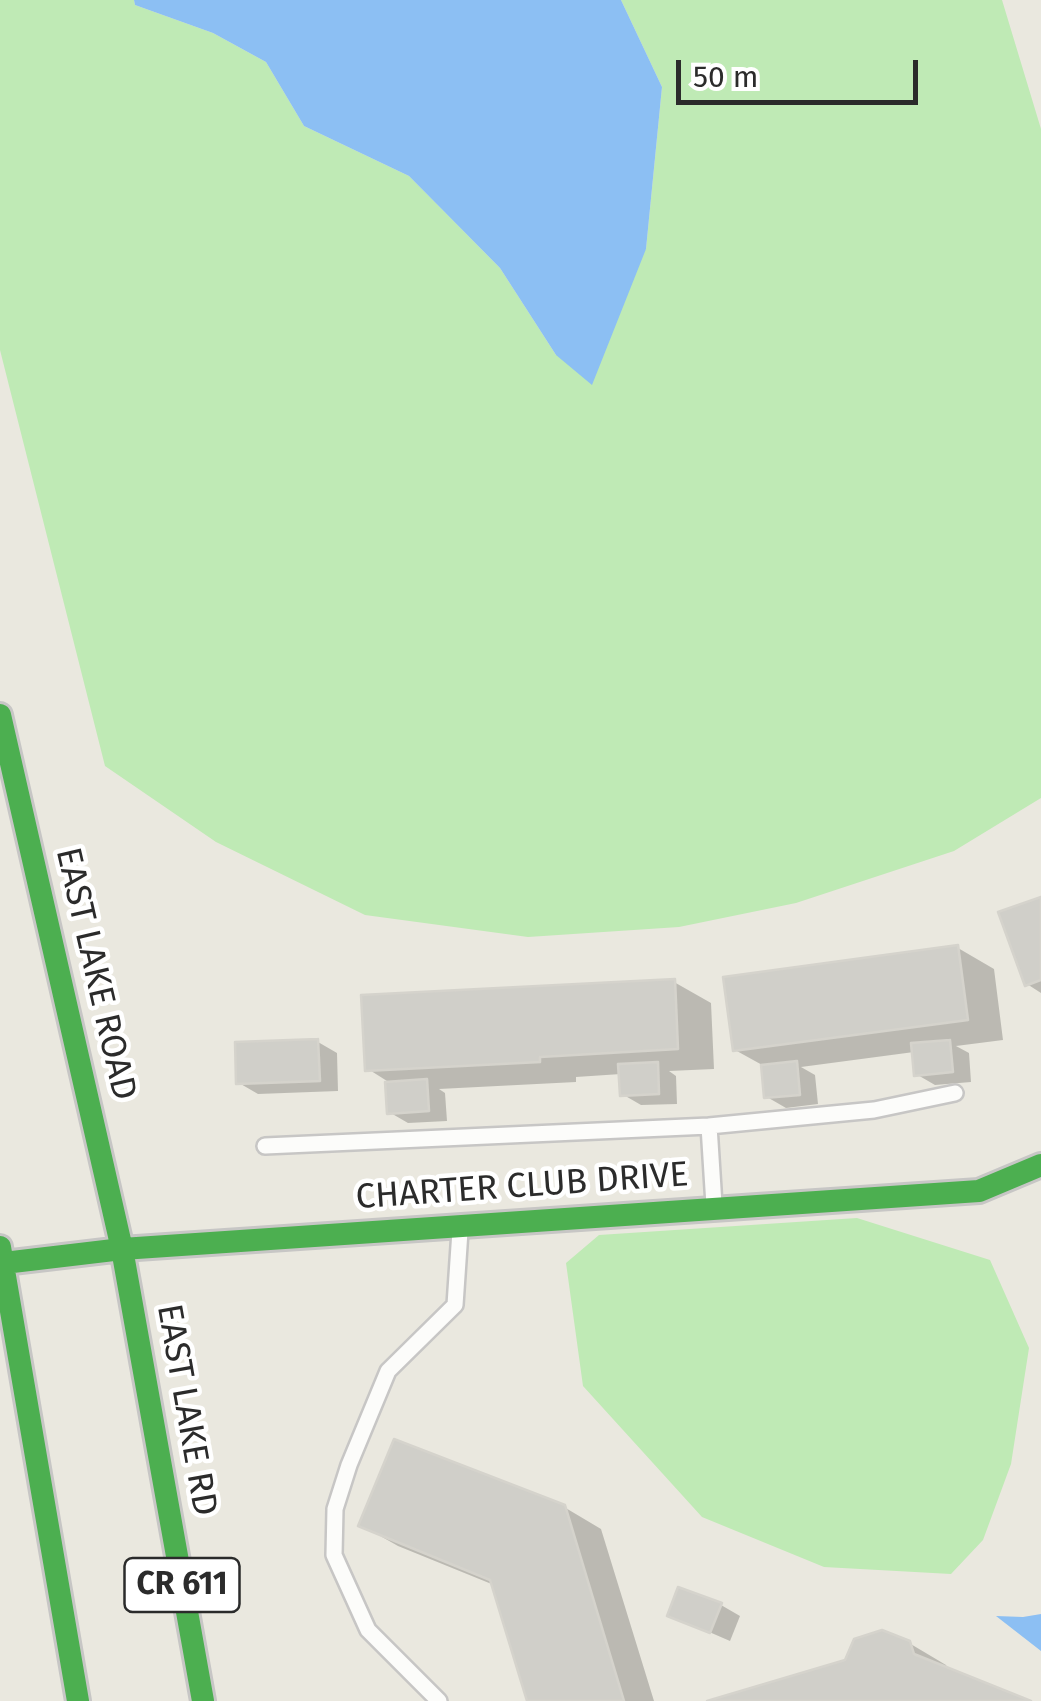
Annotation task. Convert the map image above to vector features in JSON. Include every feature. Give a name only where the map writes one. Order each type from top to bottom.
[{"type":"main road","name":"EAST LAKE ROAD","points":[[0,715],[122,1249]]},
{"type":"main road","name":"CHARTER CLUB DRIVE","points":[[2,1255],[979,1191],[1041,1166]]},
{"type":"main road","name":"EAST LAKE RD","points":[[122,1249],[203,1701]]},
{"type":"main road","points":[[2,1255],[78,1701]]},
{"type":"lane","points":[[266,1146],[709,1126],[874,1110],[956,1093]]},
{"type":"lane","points":[[709,1126],[714,1209]]},
{"type":"lane","points":[[439,1701],[368,1630],[334,1556],[335,1509],[388,1371],[456,1305],[460,1226]]},
{"type":"green space","points":[[0,0],[134,0],[135,5],[213,33],[266,62],[304,126],[409,176],[500,268],[556,355],[646,249],[662,87],[621,0],[1002,0],[1041,129],[1041,798],[954,851],[796,903],[679,927],[528,937],[365,915],[216,842],[105,766],[0,350]]},
{"type":"green space","points":[[857,1218],[990,1260],[1029,1348],[1011,1464],[983,1540],[951,1574],[824,1567],[702,1517],[583,1386],[566,1263],[599,1235]]},
{"type":"water","points":[[134,0],[621,0],[662,87],[646,249],[592,385],[556,355],[500,268],[409,176],[304,126],[266,62],[213,33],[135,5]]},
{"type":"water","points":[[1041,1614],[1041,1651],[996,1616],[1023,1617]]},
{"type":"building","points":[[1041,897],[1041,980],[1025,986],[998,912]]},
{"type":"building","points":[[958,945],[968,1020],[733,1051],[723,977]]},
{"type":"building","points":[[675,979],[678,1049],[540,1057],[540,1062],[365,1071],[361,995]]},
{"type":"building","points":[[318,1039],[320,1081],[236,1084],[235,1042]]},
{"type":"building","points":[[950,1040],[953,1072],[914,1076],[911,1043]]},
{"type":"building","points":[[797,1061],[800,1095],[764,1098],[761,1065]]},
{"type":"building","points":[[658,1062],[659,1094],[620,1096],[618,1064]]},
{"type":"building","points":[[427,1079],[429,1111],[387,1114],[385,1082]]},
{"type":"building","points":[[394,1439],[565,1505],[624,1701],[527,1701],[490,1580],[358,1526]]},
{"type":"building","points":[[678,1587],[722,1603],[710,1633],[667,1616]]},
{"type":"building","points":[[882,1630],[910,1641],[914,1654],[1031,1701],[707,1701],[845,1660],[854,1639]]},
{"type":"traffic: fast","points":[[0,715],[122,1249],[203,1701]]},
{"type":"traffic: fast","points":[[4,1263],[122,1249],[979,1191],[1041,1165]]},
{"type":"traffic: fast","points":[[0,1247],[78,1701]]}]
